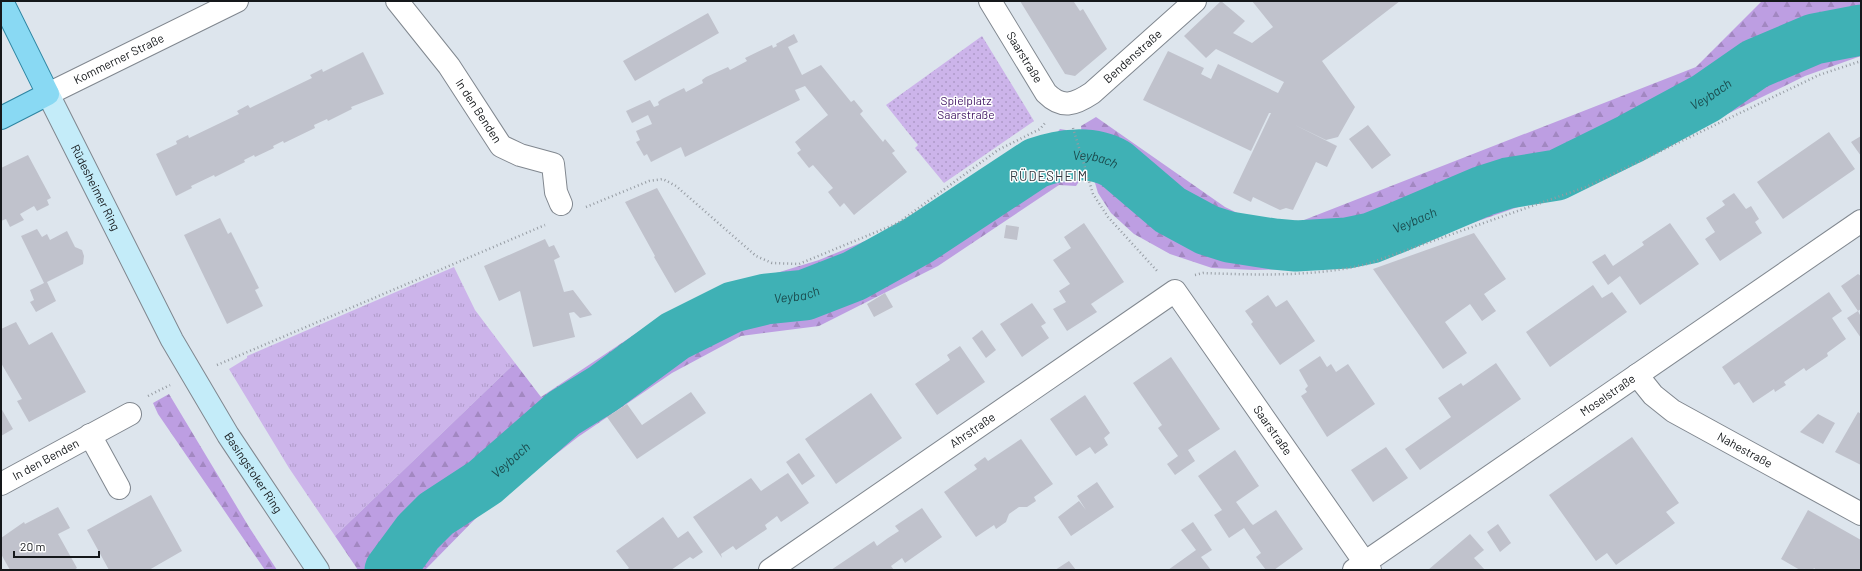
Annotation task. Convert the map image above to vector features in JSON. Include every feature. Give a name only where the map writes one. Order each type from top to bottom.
[{"type":"main road","name":"Rüdesheimer Ring","points":[[2,1],[145,288],[192,373]]},
{"type":"main road","name":"Kommerner Straße","points":[[1,118],[48,94]]},
{"type":"main road","name":"Basingstoker Ring","points":[[192,373],[232,442],[318,570]]},
{"type":"street","name":"Kommerner Straße","points":[[48,94],[237,1]]},
{"type":"street","name":"In den Benden","points":[[397,1],[449,66],[501,146],[520,155],[553,164],[556,192],[565,212]]},
{"type":"street","name":"Saarstraße","points":[[990,1],[1046,93],[1053,100],[1066,104]]},
{"type":"street","name":"Bendenstraße","points":[[1066,104],[1082,100],[1092,93],[1195,1]]},
{"type":"street","name":"Moselstraße","points":[[1363,568],[1637,375],[1861,221]]},
{"type":"street","name":"Saarstraße","points":[[1175,291],[1363,568]]},
{"type":"street","name":"Ahrstraße","points":[[770,570],[1175,291]]},
{"type":"street","name":"Nahestraße","points":[[1637,375],[1653,394],[1673,411],[1861,514]]},
{"type":"street","name":"In den Benden","points":[[1,484],[130,414]]},
{"type":"street","name":"In den Benden","points":[[90,435],[119,488]]},
{"type":"path","points":[[1203,273],[1298,274],[1345,269],[1368,264],[1586,187],[1819,75],[1861,61]]},
{"type":"path","points":[[225,362],[565,212],[649,181],[663,179],[676,186],[756,256],[772,263],[799,264],[898,223],[998,150],[1040,129],[1066,104]]},
{"type":"path","points":[[1073,128],[1093,194],[1108,217],[1175,291]]},
{"type":"green space","points":[[1762,1],[1861,1],[1861,56],[1805,76],[1600,176],[1572,188],[1364,261],[1341,267],[1254,270],[1212,268],[1170,254],[1134,234],[1111,213],[1098,193],[1082,139],[1081,126],[1096,117],[1225,207],[1248,218],[1299,222],[1696,67]]},
{"type":"green space","name":"Spielplatz Saarstraße","points":[[982,36],[1034,121],[944,183],[915,148],[918,145],[886,105]]},
{"type":"green space","points":[[1060,129],[1066,130],[1068,133],[1082,177],[1076,186],[1059,185],[938,266],[819,326],[741,336],[672,373],[578,437],[481,513],[425,570],[358,570],[335,536],[515,363],[541,397],[662,316],[720,286],[773,274],[819,260],[904,225],[1003,155],[1056,134]]},
{"type":"green space","points":[[454,267],[475,310],[515,363],[335,536],[289,468],[229,369],[247,358],[247,356]]},
{"type":"green space","points":[[169,394],[249,527],[277,570],[265,570],[158,414],[153,403]]},
{"type":"building","points":[[1020,1],[1074,2],[1080,11],[1083,9],[1107,49],[1075,76],[1065,74]]},
{"type":"building","points":[[1221,1],[1245,21],[1233,33],[1252,43],[1273,27],[1252,1],[1400,1],[1322,61],[1355,107],[1338,137],[1326,140],[1295,125],[1337,146],[1327,167],[1316,162],[1293,210],[1286,208],[1280,210],[1253,197],[1251,202],[1233,193],[1271,113],[1269,113],[1251,151],[1143,100],[1168,51],[1204,68],[1201,74],[1211,79],[1218,64],[1278,93],[1284,82],[1216,49],[1206,58],[1184,36]]},
{"type":"building","points":[[708,13],[719,33],[635,81],[623,61]]},
{"type":"building","points":[[794,34],[798,42],[788,47],[802,75],[821,65],[851,102],[854,100],[863,111],[860,114],[883,142],[885,139],[895,151],[892,153],[907,172],[854,215],[844,203],[840,207],[828,192],[833,188],[813,165],[809,168],[797,153],[801,150],[795,142],[828,115],[805,86],[795,90],[800,100],[685,157],[681,147],[651,162],[647,154],[644,156],[636,142],[640,140],[636,131],[652,124],[648,115],[632,123],[626,111],[650,100],[654,107],[659,105],[658,102],[662,99],[684,88],[686,92],[703,83],[702,80],[706,77],[728,67],[730,70],[747,61],[745,58],[772,45],[773,48],[777,46],[776,44]]},
{"type":"building","points":[[363,52],[384,94],[351,107],[352,109],[328,121],[327,119],[314,125],[315,128],[284,143],[283,141],[273,146],[274,148],[255,157],[254,155],[244,160],[245,162],[215,177],[214,175],[191,186],[192,188],[176,196],[156,154],[177,144],[176,141],[188,135],[189,138],[239,114],[237,111],[248,105],[250,108],[312,78],[310,75],[322,69],[323,72]]},
{"type":"building","points":[[1368,125],[1391,155],[1372,169],[1349,139]]},
{"type":"building","points":[[1829,132],[1855,169],[1783,219],[1757,182]]},
{"type":"building","points":[[1861,136],[1861,156],[1851,142]]},
{"type":"building","points":[[28,155],[51,198],[47,200],[49,205],[37,211],[34,206],[20,214],[24,220],[10,227],[6,219],[1,221],[1,168]]},
{"type":"building","points":[[657,188],[706,274],[675,293],[625,202]]},
{"type":"building","points":[[1734,193],[1746,209],[1751,206],[1759,219],[1755,222],[1762,233],[1720,261],[1705,239],[1715,232],[1706,218],[1725,205],[1722,201]]},
{"type":"building","points":[[220,218],[228,234],[231,232],[259,288],[255,290],[263,306],[227,324],[184,235]]},
{"type":"building","points":[[1084,223],[1124,282],[1091,304],[1097,312],[1067,331],[1053,309],[1066,302],[1059,291],[1070,284],[1053,260],[1071,248],[1064,237]]},
{"type":"building","points":[[1670,223],[1699,264],[1640,305],[1620,276],[1608,285],[1592,262],[1605,254],[1613,266],[1644,245],[1642,242]]},
{"type":"building","points":[[1006,225],[1019,227],[1017,240],[1004,238]]},
{"type":"building","points":[[37,229],[42,237],[47,234],[50,240],[67,231],[75,247],[82,250],[84,256],[83,264],[47,282],[56,301],[36,312],[30,302],[34,300],[30,290],[44,283],[21,236]]},
{"type":"building","points":[[1474,233],[1506,279],[1484,294],[1496,311],[1482,321],[1470,304],[1445,322],[1467,353],[1443,369],[1373,269]]},
{"type":"building","points":[[545,239],[549,247],[554,245],[560,257],[554,260],[564,292],[573,290],[592,315],[580,318],[574,312],[569,313],[575,337],[533,347],[520,291],[499,301],[484,266]]},
{"type":"building","points":[[1858,274],[1861,276],[1861,309],[1858,311],[1841,286]]},
{"type":"building","points":[[1593,285],[1602,298],[1612,292],[1627,312],[1550,367],[1526,332]]},
{"type":"building","points":[[1829,292],[1842,311],[1832,318],[1846,339],[1827,353],[1828,356],[1806,371],[1804,368],[1784,382],[1786,385],[1775,392],[1774,389],[1753,403],[1739,382],[1734,385],[1722,367]]},
{"type":"building","points":[[885,293],[893,307],[874,317],[867,304]]},
{"type":"building","points":[[1268,295],[1276,307],[1287,300],[1315,341],[1280,365],[1251,324],[1253,322],[1245,311]]},
{"type":"building","points":[[1032,303],[1046,323],[1041,326],[1049,338],[1022,357],[1000,324]]},
{"type":"building","points":[[1858,311],[1861,317],[1861,338],[1847,318]]},
{"type":"building","points":[[16,322],[29,345],[52,332],[86,392],[29,422],[17,401],[22,399],[1,363],[1,329]]},
{"type":"building","points":[[982,330],[996,350],[986,358],[972,338]]},
{"type":"building","points":[[960,346],[985,382],[937,415],[915,384],[950,360],[947,355]]},
{"type":"building","points":[[1320,356],[1327,367],[1331,364],[1336,372],[1348,364],[1375,404],[1327,437],[1301,396],[1307,392],[1305,389],[1308,386],[1299,370]]},
{"type":"building","points":[[1171,357],[1220,429],[1188,450],[1195,461],[1175,475],[1167,464],[1178,456],[1158,428],[1162,425],[1133,383]]},
{"type":"building","points":[[1496,363],[1521,399],[1420,470],[1405,449],[1451,417],[1438,398],[1461,383],[1463,386]]},
{"type":"building","points":[[691,392],[706,413],[637,459],[607,417],[627,404],[642,425]]},
{"type":"building","points":[[871,393],[902,438],[836,484],[805,439]]},
{"type":"building","points":[[1085,395],[1110,433],[1104,438],[1108,445],[1095,454],[1090,447],[1076,456],[1050,419]]},
{"type":"building","points":[[1,408],[13,429],[1,436]]},
{"type":"building","points":[[1858,412],[1861,414],[1861,465],[1835,452]]},
{"type":"building","points":[[1818,414],[1835,423],[1823,444],[1800,432]]},
{"type":"building","points":[[1632,437],[1679,503],[1666,512],[1675,523],[1616,565],[1607,553],[1596,561],[1549,495]]},
{"type":"building","points":[[1021,439],[1053,484],[1034,497],[1036,501],[1027,507],[1019,507],[1009,514],[1006,522],[996,529],[994,525],[976,537],[944,492],[977,469],[974,465],[985,457],[988,461]]},
{"type":"building","points":[[1386,447],[1408,478],[1373,502],[1351,470]]},
{"type":"building","points":[[1235,450],[1259,486],[1236,502],[1253,525],[1276,510],[1303,549],[1274,570],[1266,570],[1256,557],[1261,553],[1244,528],[1229,538],[1214,515],[1222,510],[1198,476]]},
{"type":"building","points":[[799,453],[815,476],[802,485],[786,462]]},
{"type":"building","points":[[788,473],[809,503],[781,522],[777,516],[765,525],[767,529],[736,550],[733,546],[721,554],[722,558],[693,517],[751,478],[761,491]]},
{"type":"building","points":[[1097,482],[1114,507],[1071,536],[1058,517],[1079,501],[1086,510],[1077,496]]},
{"type":"building","points":[[151,495],[182,551],[149,570],[109,570],[87,530]]},
{"type":"building","points":[[58,507],[70,528],[58,534],[77,568],[74,570],[10,570],[1,554],[1,538],[24,522],[25,524]]},
{"type":"building","points":[[922,508],[942,537],[905,563],[902,558],[891,566],[894,570],[831,570],[874,541],[877,546],[899,531],[895,526]]},
{"type":"building","points":[[1808,510],[1861,540],[1861,570],[1816,570],[1814,568],[1813,570],[1800,570],[1781,559]]},
{"type":"building","points":[[663,517],[678,538],[688,531],[703,552],[693,559],[690,557],[671,570],[626,570],[629,568],[616,551]]},
{"type":"building","points":[[1193,522],[1212,550],[1201,557],[1211,570],[1168,570],[1196,550],[1181,530]]},
{"type":"building","points":[[1498,524],[1511,543],[1500,552],[1487,532]]},
{"type":"building","points":[[1470,534],[1484,550],[1474,558],[1485,570],[1428,570]]},
{"type":"building","points":[[1069,561],[1076,570],[1055,570]]},
{"type":"waterway","name":"Veybach","points":[[390,570],[418,532],[436,514],[485,482],[564,413],[603,389],[675,336],[733,307],[766,299],[805,295],[854,276],[919,240],[1036,163],[1056,157],[1076,155],[1087,155],[1107,160],[1116,164],[1170,210],[1207,230],[1229,237],[1296,246],[1347,243],[1371,238],[1483,191],[1508,183],[1557,175],[1630,139],[1706,98],[1755,64],[1814,39],[1861,30]]},
{"type":"district","name":"RÜDESHEIM","points":[[1049,176]]}]
